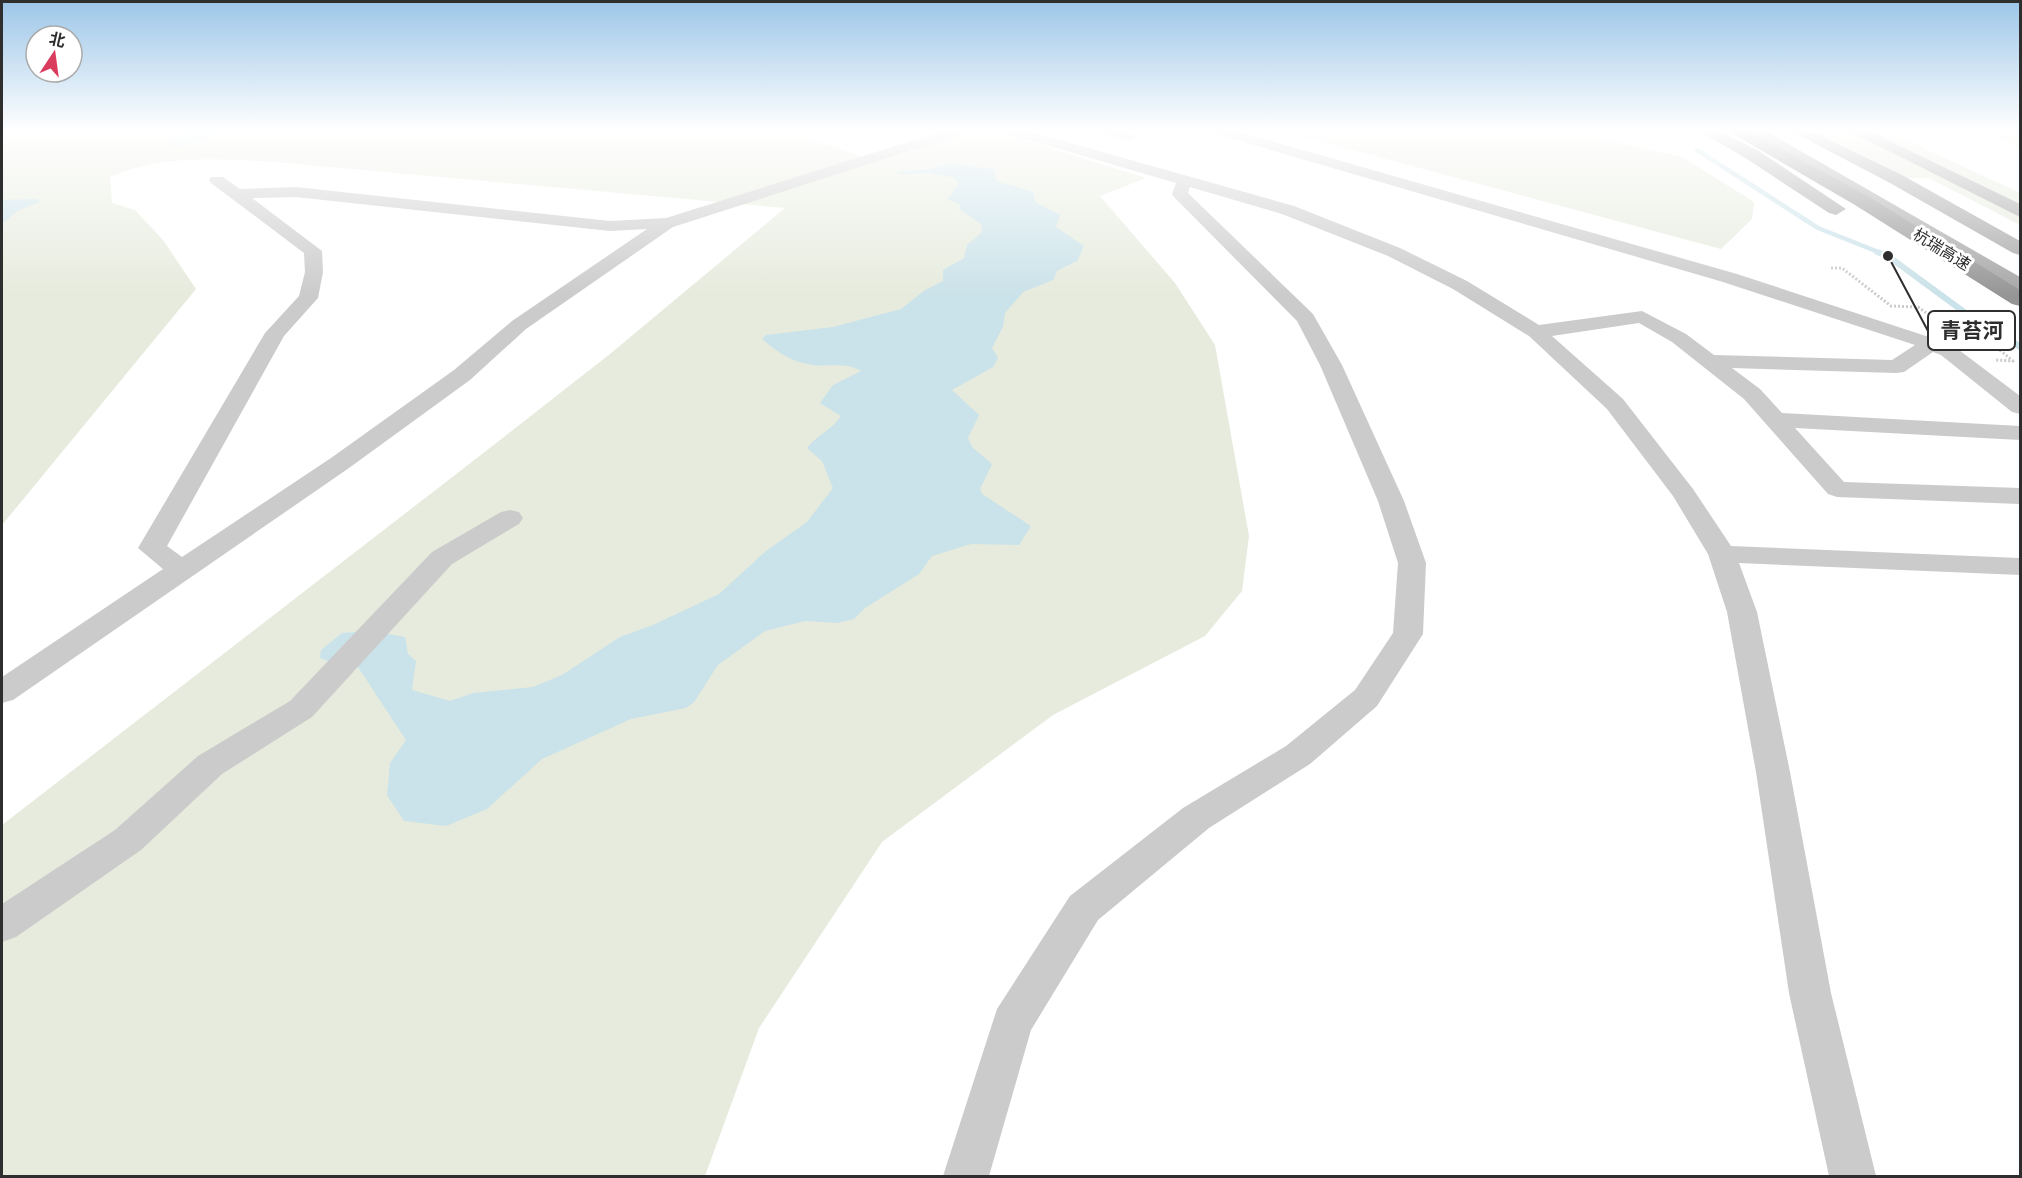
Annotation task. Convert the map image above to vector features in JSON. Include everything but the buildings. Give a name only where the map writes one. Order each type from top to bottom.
[{"type":"highway","name":"杭瑞高速","points":[[1834,186],[2020,299]]},
{"type":"highway","name":"杭瑞高速","points":[[1869,186],[2020,273]]},
{"type":"highway","points":[[1836,209],[1924,260],[2003,313]]},
{"type":"main road","points":[[1801,186],[1836,209]]},
{"type":"main road","points":[[1851,186],[1951,243],[2020,286]]},
{"type":"main road","points":[[1908,186],[2020,249]]},
{"type":"main road","points":[[1941,186],[2020,232]]},
{"type":"main road","points":[[1969,186],[2020,211]]},
{"type":"street","points":[[182,570],[152,548],[275,333],[308,298],[314,272],[313,250],[225,186]]},
{"type":"street","points":[[2,692],[358,450],[462,375],[519,325],[667,223],[775,186]]},
{"type":"street","points":[[966,1176],[1012,1023],[1084,908],[1196,818],[1298,755],[1366,698],[1408,634],[1412,563],[1390,501],[1331,364],[1306,318],[1180,194],[1183,186]]},
{"type":"street","points":[[1199,186],[1288,210],[1394,252],[1460,285],[1536,332],[1615,404],[1684,494],[1722,554],[1742,612],[1773,772],[1810,993],[1853,1176]]},
{"type":"street","points":[[1411,186],[1730,278],[1931,344],[1948,351],[2020,407]]},
{"type":"street","points":[[236,194],[296,192],[610,226],[667,223]]},
{"type":"street","points":[[1536,332],[1642,317],[1679,338],[1752,394],[1837,489],[2020,496]]},
{"type":"street","points":[[1709,361],[1896,367],[1931,344]]},
{"type":"street","points":[[1774,420],[2020,433]]},
{"type":"street","points":[[2,926],[128,840],[210,765],[301,709],[381,626],[442,558],[510,518]]},
{"type":"street","points":[[1722,554],[2020,566]]},
{"type":"shaded area","points":[[2,186],[111,186],[112,203],[135,210],[163,240],[196,289],[2,525]]},
{"type":"shaded area","points":[[541,186],[1126,186],[1100,196],[1175,283],[1215,345],[1249,536],[1242,591],[1205,636],[1053,715],[882,842],[759,1028],[705,1176],[2,1176],[2,825],[610,354],[785,208]]},
{"type":"shaded area","points":[[1487,186],[1728,186],[1754,202],[1752,219],[1721,249]]},
{"type":"shaded area","points":[[1944,186],[2005,186],[2020,193],[2020,225]]},
{"type":"water","points":[[957,186],[1013,186],[1033,192],[1035,202],[1060,215],[1056,227],[1084,246],[1077,261],[1057,271],[1053,280],[1023,292],[1005,313],[1003,327],[992,348],[998,358],[993,367],[952,390],[979,415],[968,438],[972,447],[992,464],[980,489],[982,494],[1031,526],[1019,545],[971,544],[932,556],[919,574],[865,608],[854,619],[837,623],[805,621],[765,631],[718,665],[694,702],[686,708],[631,719],[542,759],[487,809],[446,826],[404,821],[387,795],[390,763],[406,740],[356,664],[332,663],[320,658],[321,650],[342,633],[371,631],[405,637],[408,654],[416,661],[412,690],[450,701],[473,693],[533,687],[562,675],[620,637],[653,625],[719,594],[766,551],[807,522],[833,488],[822,461],[807,448],[841,416],[820,403],[833,385],[861,371],[838,365],[813,365],[798,362],[780,353],[762,339],[766,335],[833,327],[901,309],[925,290],[943,281],[943,270],[964,258],[967,245],[982,232],[981,224],[959,209],[961,205],[948,199]]},
{"type":"water","points":[[36,199],[40,202],[19,210],[2,224],[2,200]]},
{"type":"waterway","points":[[1753,186],[1818,228],[1881,253]]},
{"type":"waterway","points":[[1877,252],[1888,256],[1975,320],[1995,328],[2020,347]]},
{"type":"place","name":"青苔河","points":[[1888,256]]}]
